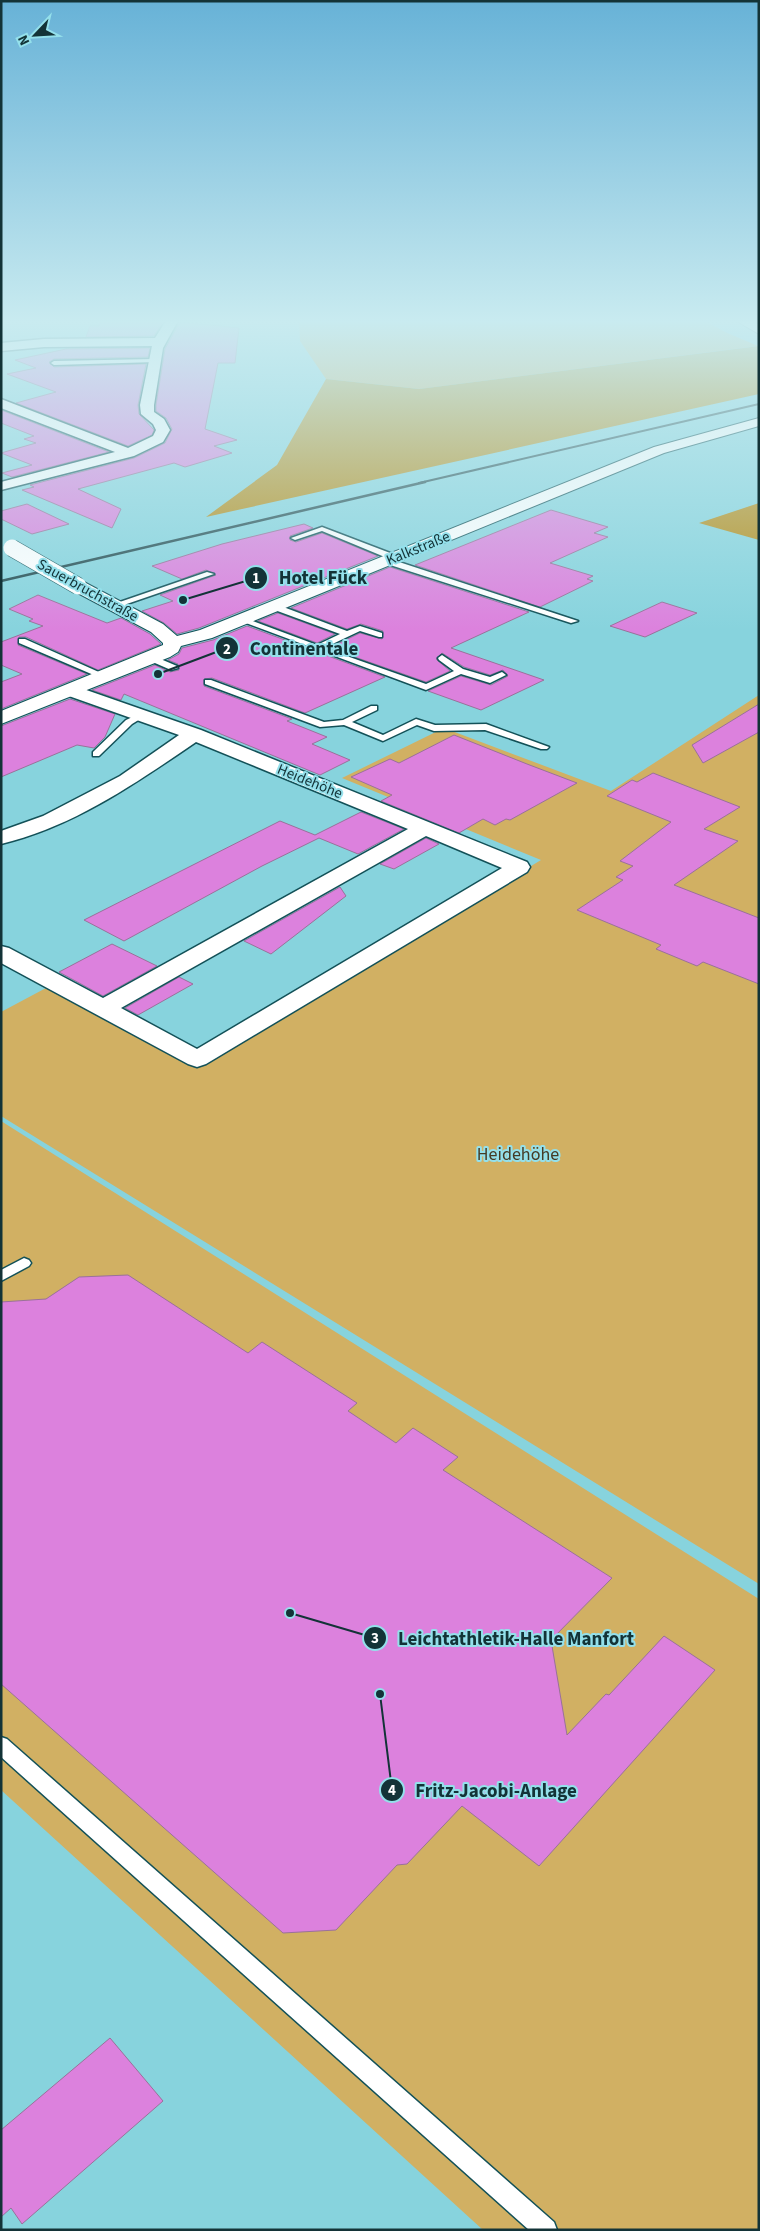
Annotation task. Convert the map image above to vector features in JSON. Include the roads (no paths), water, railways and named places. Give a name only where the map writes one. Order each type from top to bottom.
[{"type":"street","points":[[52,423],[129,453]]},
{"type":"street","points":[[1,486],[129,453],[158,439],[163,430],[160,423]]},
{"type":"street","name":"Kalkstraße","points":[[1,718],[151,658],[171,648],[173,642],[206,634],[275,607],[659,450],[755,423]]},
{"type":"street","name":"Sauerbruchstraße","points":[[7,545],[157,628],[173,642]]},
{"type":"street","name":"Heidehöhe","points":[[1,953],[197,1059],[518,867],[194,734],[72,691]]},
{"type":"street","points":[[1,838],[50,820],[127,780],[194,734]]},
{"type":"street","points":[[102,1009],[425,828]]},
{"type":"lane","points":[[295,538],[322,530],[391,560],[574,621]]},
{"type":"lane","points":[[115,605],[210,574]]},
{"type":"lane","points":[[275,607],[347,634]]},
{"type":"lane","points":[[242,620],[426,687],[460,671]]},
{"type":"lane","points":[[317,648],[360,628],[379,635]]},
{"type":"lane","points":[[22,641],[106,677]]},
{"type":"lane","points":[[151,658],[174,668]]},
{"type":"lane","points":[[442,658],[460,671],[490,680],[502,675]]},
{"type":"lane","points":[[208,682],[323,725],[344,722],[374,708]]},
{"type":"lane","points":[[96,754],[129,722],[141,716]]},
{"type":"lane","points":[[344,722],[383,738],[416,722],[434,728],[486,727],[544,747]]},
{"type":"lane","points":[[1,1276],[24,1263]]},
{"type":"lane","points":[[1,1745],[546,2230]]},
{"type":"railway","points":[[419,483],[677,423]]},
{"type":"railway","points":[[1,581],[425,482]]},
{"type":"place","name":"Hotel Fück","points":[[183,600]]},
{"type":"place","name":"Continentale","points":[[158,674]]},
{"type":"place","name":"Leichtathletik-Halle Manfort","points":[[290,1613]]},
{"type":"place","name":"Fritz-Jacobi-Anlage","points":[[380,1694]]}]
